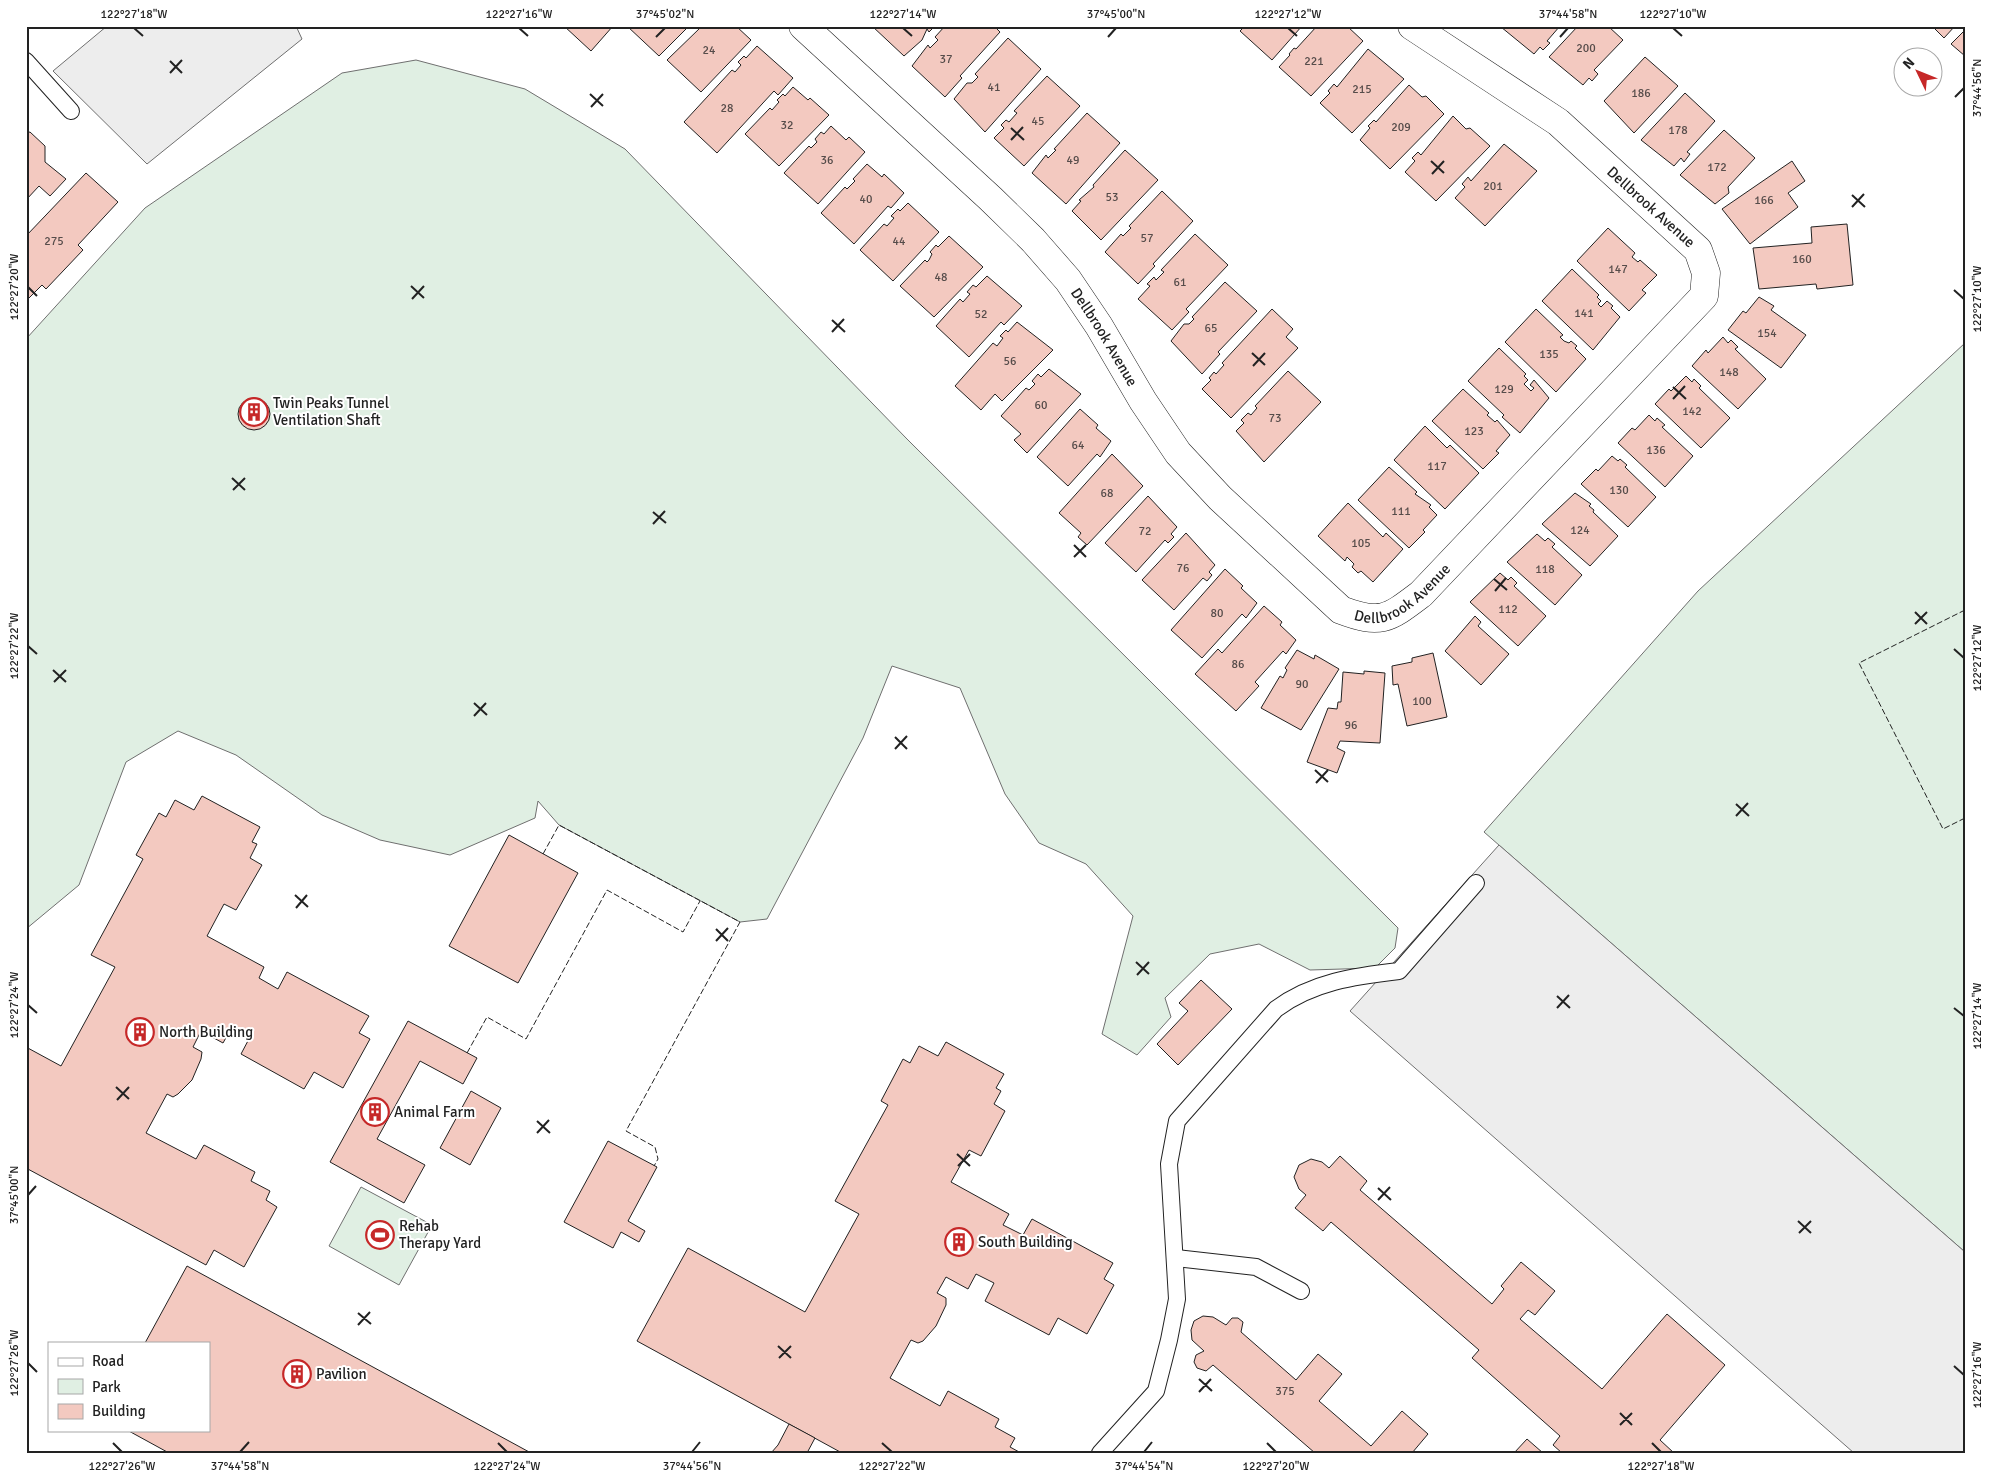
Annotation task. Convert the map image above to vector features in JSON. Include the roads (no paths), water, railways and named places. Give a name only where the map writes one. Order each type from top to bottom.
[{"type":"street","name":"Dellbrook Avenue","points":[[803,26],[991,198],[1033,240],[1068,280],[1099,326],[1143,401],[1178,453],[1220,498],[1335,606],[1367,620],[1394,614],[1421,594],[1704,296],[1706,273],[1698,250],[1558,122],[1412,26]]},
{"type":"lane","points":[[26,61],[71,111]]},
{"type":"lane","points":[[1100,1453],[1156,1391],[1177,1299],[1169,1164],[1177,1121],[1276,1009],[1293,996],[1352,976],[1399,971],[1476,883]]},
{"type":"lane","points":[[1176,1258],[1256,1267],[1301,1291]]},
{"type":"place","name":"Twin Peaks Tunnel Ventilation Shaft","points":[[254,412]]},
{"type":"place","name":"North Building","points":[[140,1032]]},
{"type":"place","name":"Animal Farm","points":[[375,1112]]},
{"type":"place","name":"Rehab Therapy Yard","points":[[380,1235]]},
{"type":"place","name":"South Building","points":[[959,1242]]},
{"type":"place","name":"Pavilion","points":[[297,1374]]}]
